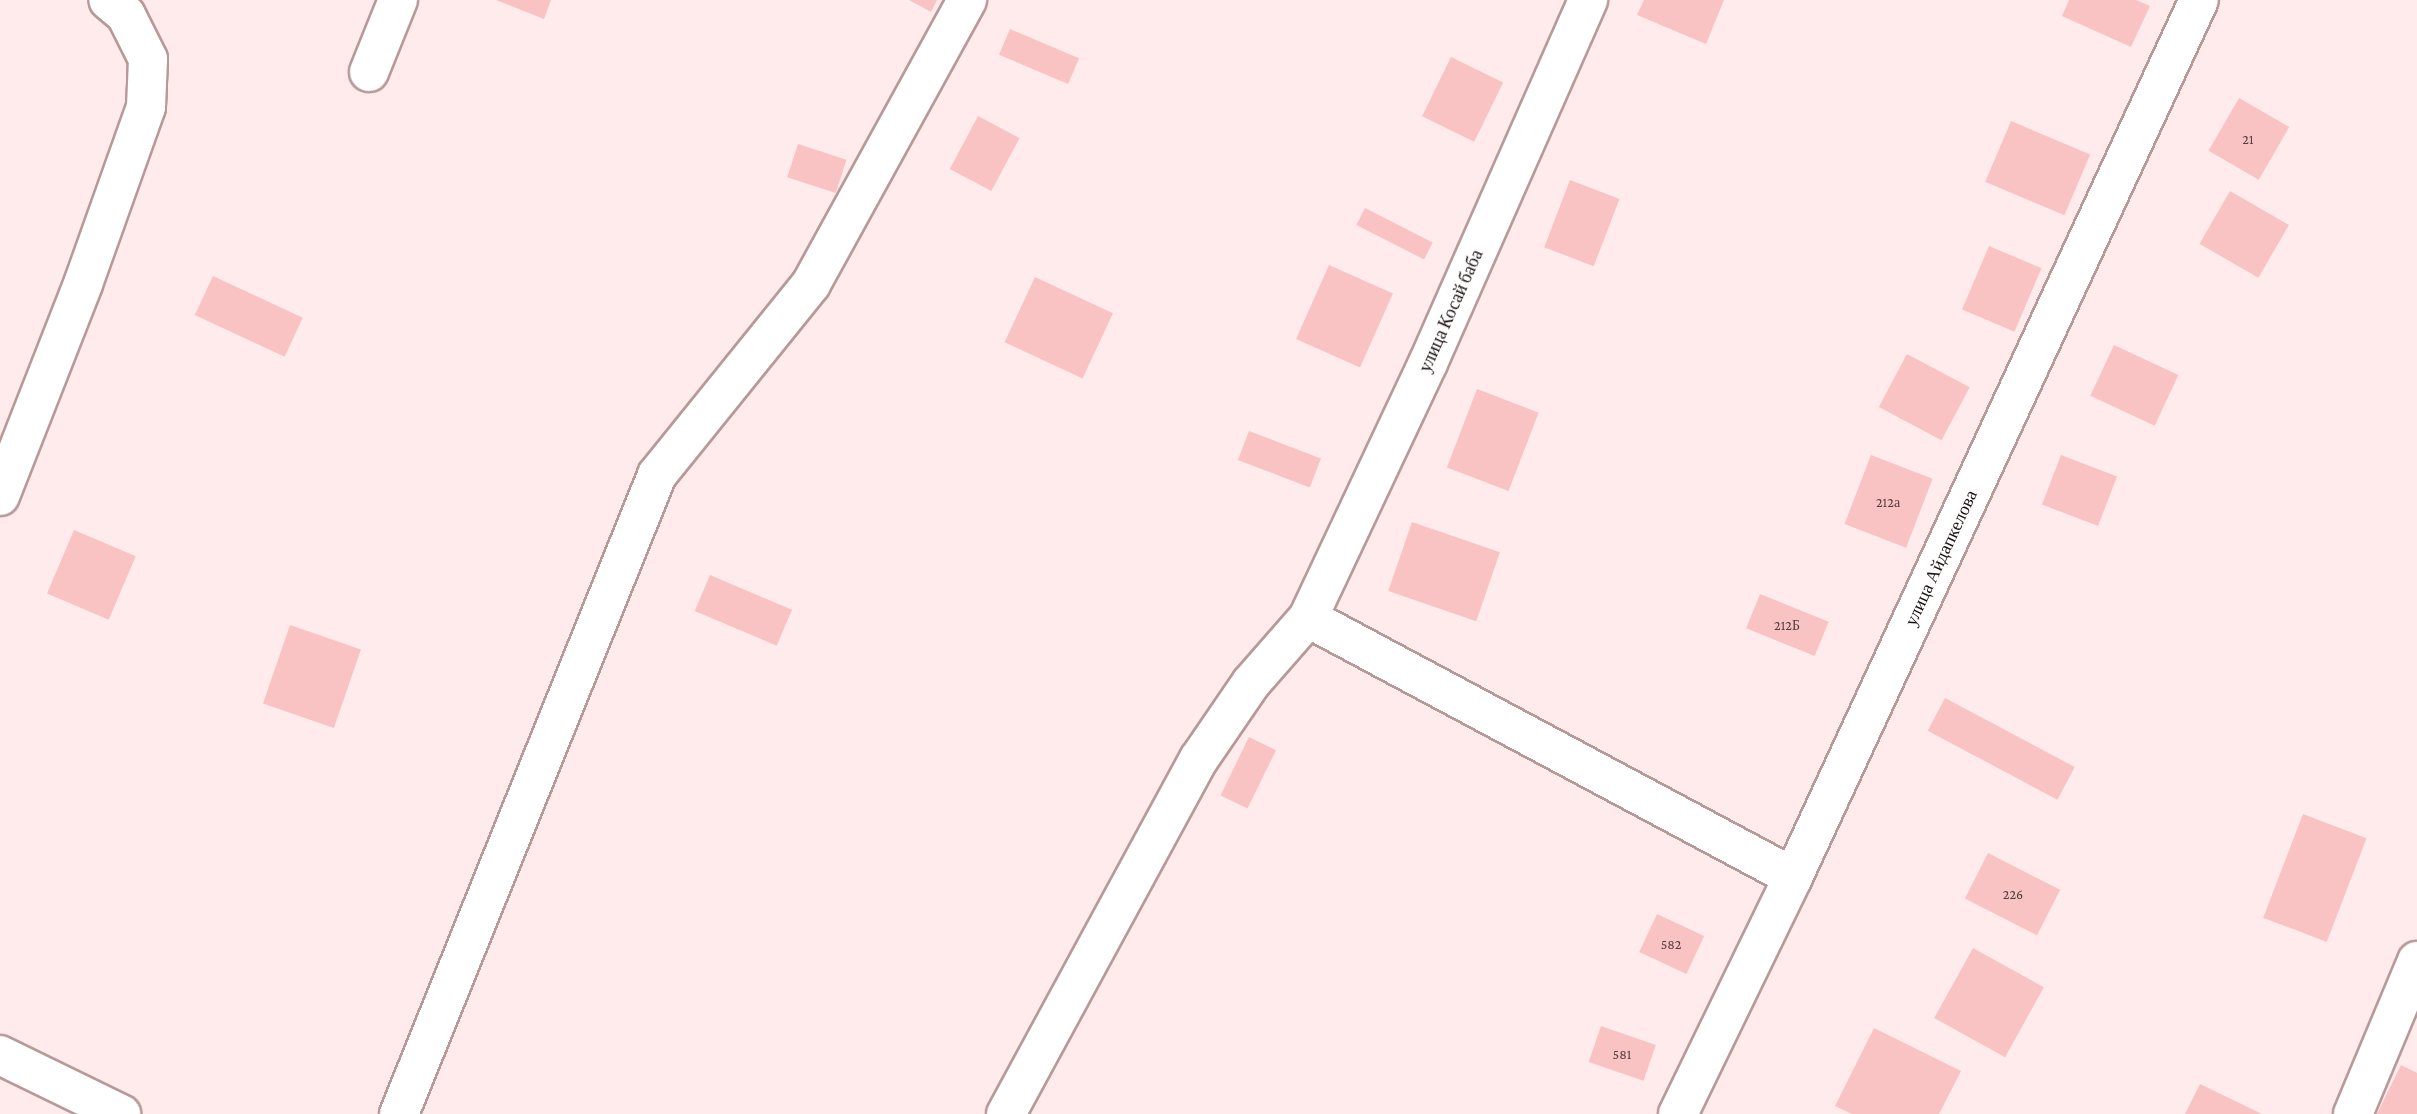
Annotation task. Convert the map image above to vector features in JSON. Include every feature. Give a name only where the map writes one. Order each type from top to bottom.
[{"type":"street","points":[[0,496],[83,284],[146,107],[148,58],[126,15],[107,0]]},
{"type":"street","points":[[369,72],[398,0]]},
{"type":"street","points":[[399,1114],[657,475],[811,284],[967,0]]},
{"type":"street","name":"улица Косай баба","points":[[1006,1114],[1199,759],[1251,683],[1308,618],[1428,363],[1588,0]]},
{"type":"street","name":"улица Айдапкелова","points":[[1678,1114],[1793,877],[2199,0]]},
{"type":"street","points":[[1308,618],[1793,877]]},
{"type":"street","points":[[2353,1114],[2417,961]]},
{"type":"street","points":[[0,1055],[121,1114]]},
{"type":"building","points":[[496,0],[551,0],[544,19]]},
{"type":"building","points":[[909,0],[937,0],[931,12]]},
{"type":"building","points":[[1644,0],[1724,0],[1706,44],[1637,15]]},
{"type":"building","points":[[2069,0],[2136,0],[2150,6],[2131,47],[2062,16]]},
{"type":"building","points":[[1010,29],[1079,58],[1068,84],[999,55]]},
{"type":"building","points":[[1451,57],[1503,82],[1474,142],[1422,116]]},
{"type":"building","points":[[2239,98],[2289,127],[2259,180],[2208,151]]},
{"type":"building","points":[[978,116],[1019,138],[991,191],[950,169]]},
{"type":"building","points":[[2011,121],[2090,155],[2064,215],[1985,182]]},
{"type":"building","points":[[798,144],[847,160],[836,193],[787,177]]},
{"type":"building","points":[[1570,180],[1619,199],[1594,266],[1544,247]]},
{"type":"building","points":[[2230,191],[2289,225],[2258,278],[2200,244]]},
{"type":"building","points":[[1365,208],[1433,243],[1424,259],[1356,225]]},
{"type":"building","points":[[1989,246],[2041,268],[2015,332],[1962,310]]},
{"type":"building","points":[[1329,265],[1393,293],[1360,367],[1296,339]]},
{"type":"building","points":[[213,276],[303,318],[285,357],[195,315]]},
{"type":"building","points":[[1035,277],[1113,313],[1083,379],[1005,342]]},
{"type":"building","points":[[2114,345],[2178,375],[2155,426],[2090,396]]},
{"type":"building","points":[[1907,354],[1970,387],[1942,440],[1879,407]]},
{"type":"building","points":[[1477,389],[1539,413],[1509,491],[1447,467]]},
{"type":"building","points":[[1249,431],[1321,459],[1310,488],[1238,460]]},
{"type":"building","points":[[1871,455],[1933,479],[1906,548],[1844,524]]},
{"type":"building","points":[[2061,455],[2117,477],[2098,526],[2042,504]]},
{"type":"building","points":[[1412,522],[1500,552],[1476,621],[1388,591]]},
{"type":"building","points":[[74,530],[136,556],[109,620],[47,594]]},
{"type":"building","points":[[710,575],[792,610],[777,646],[695,611]]},
{"type":"building","points":[[1760,594],[1829,622],[1815,656],[1746,628]]},
{"type":"building","points":[[290,625],[361,649],[334,728],[263,703]]},
{"type":"building","points":[[1945,698],[2075,767],[2057,800],[1928,731]]},
{"type":"building","points":[[1249,737],[1276,750],[1247,809],[1221,795]]},
{"type":"building","points":[[2303,814],[2366,838],[2327,942],[2263,918]]},
{"type":"building","points":[[1988,853],[2060,890],[2037,935],[1965,898]]},
{"type":"building","points":[[1657,914],[1704,936],[1686,974],[1639,952]]},
{"type":"building","points":[[1973,948],[2044,987],[2005,1057],[1934,1018]]},
{"type":"building","points":[[1601,1026],[1656,1045],[1643,1081],[1589,1062]]},
{"type":"building","points":[[1874,1028],[1961,1071],[1939,1114],[1852,1114],[1835,1106]]},
{"type":"building","points":[[2401,1065],[2417,1073],[2417,1114],[2377,1114]]},
{"type":"building","points":[[2200,1084],[2262,1114],[2185,1114]]}]
